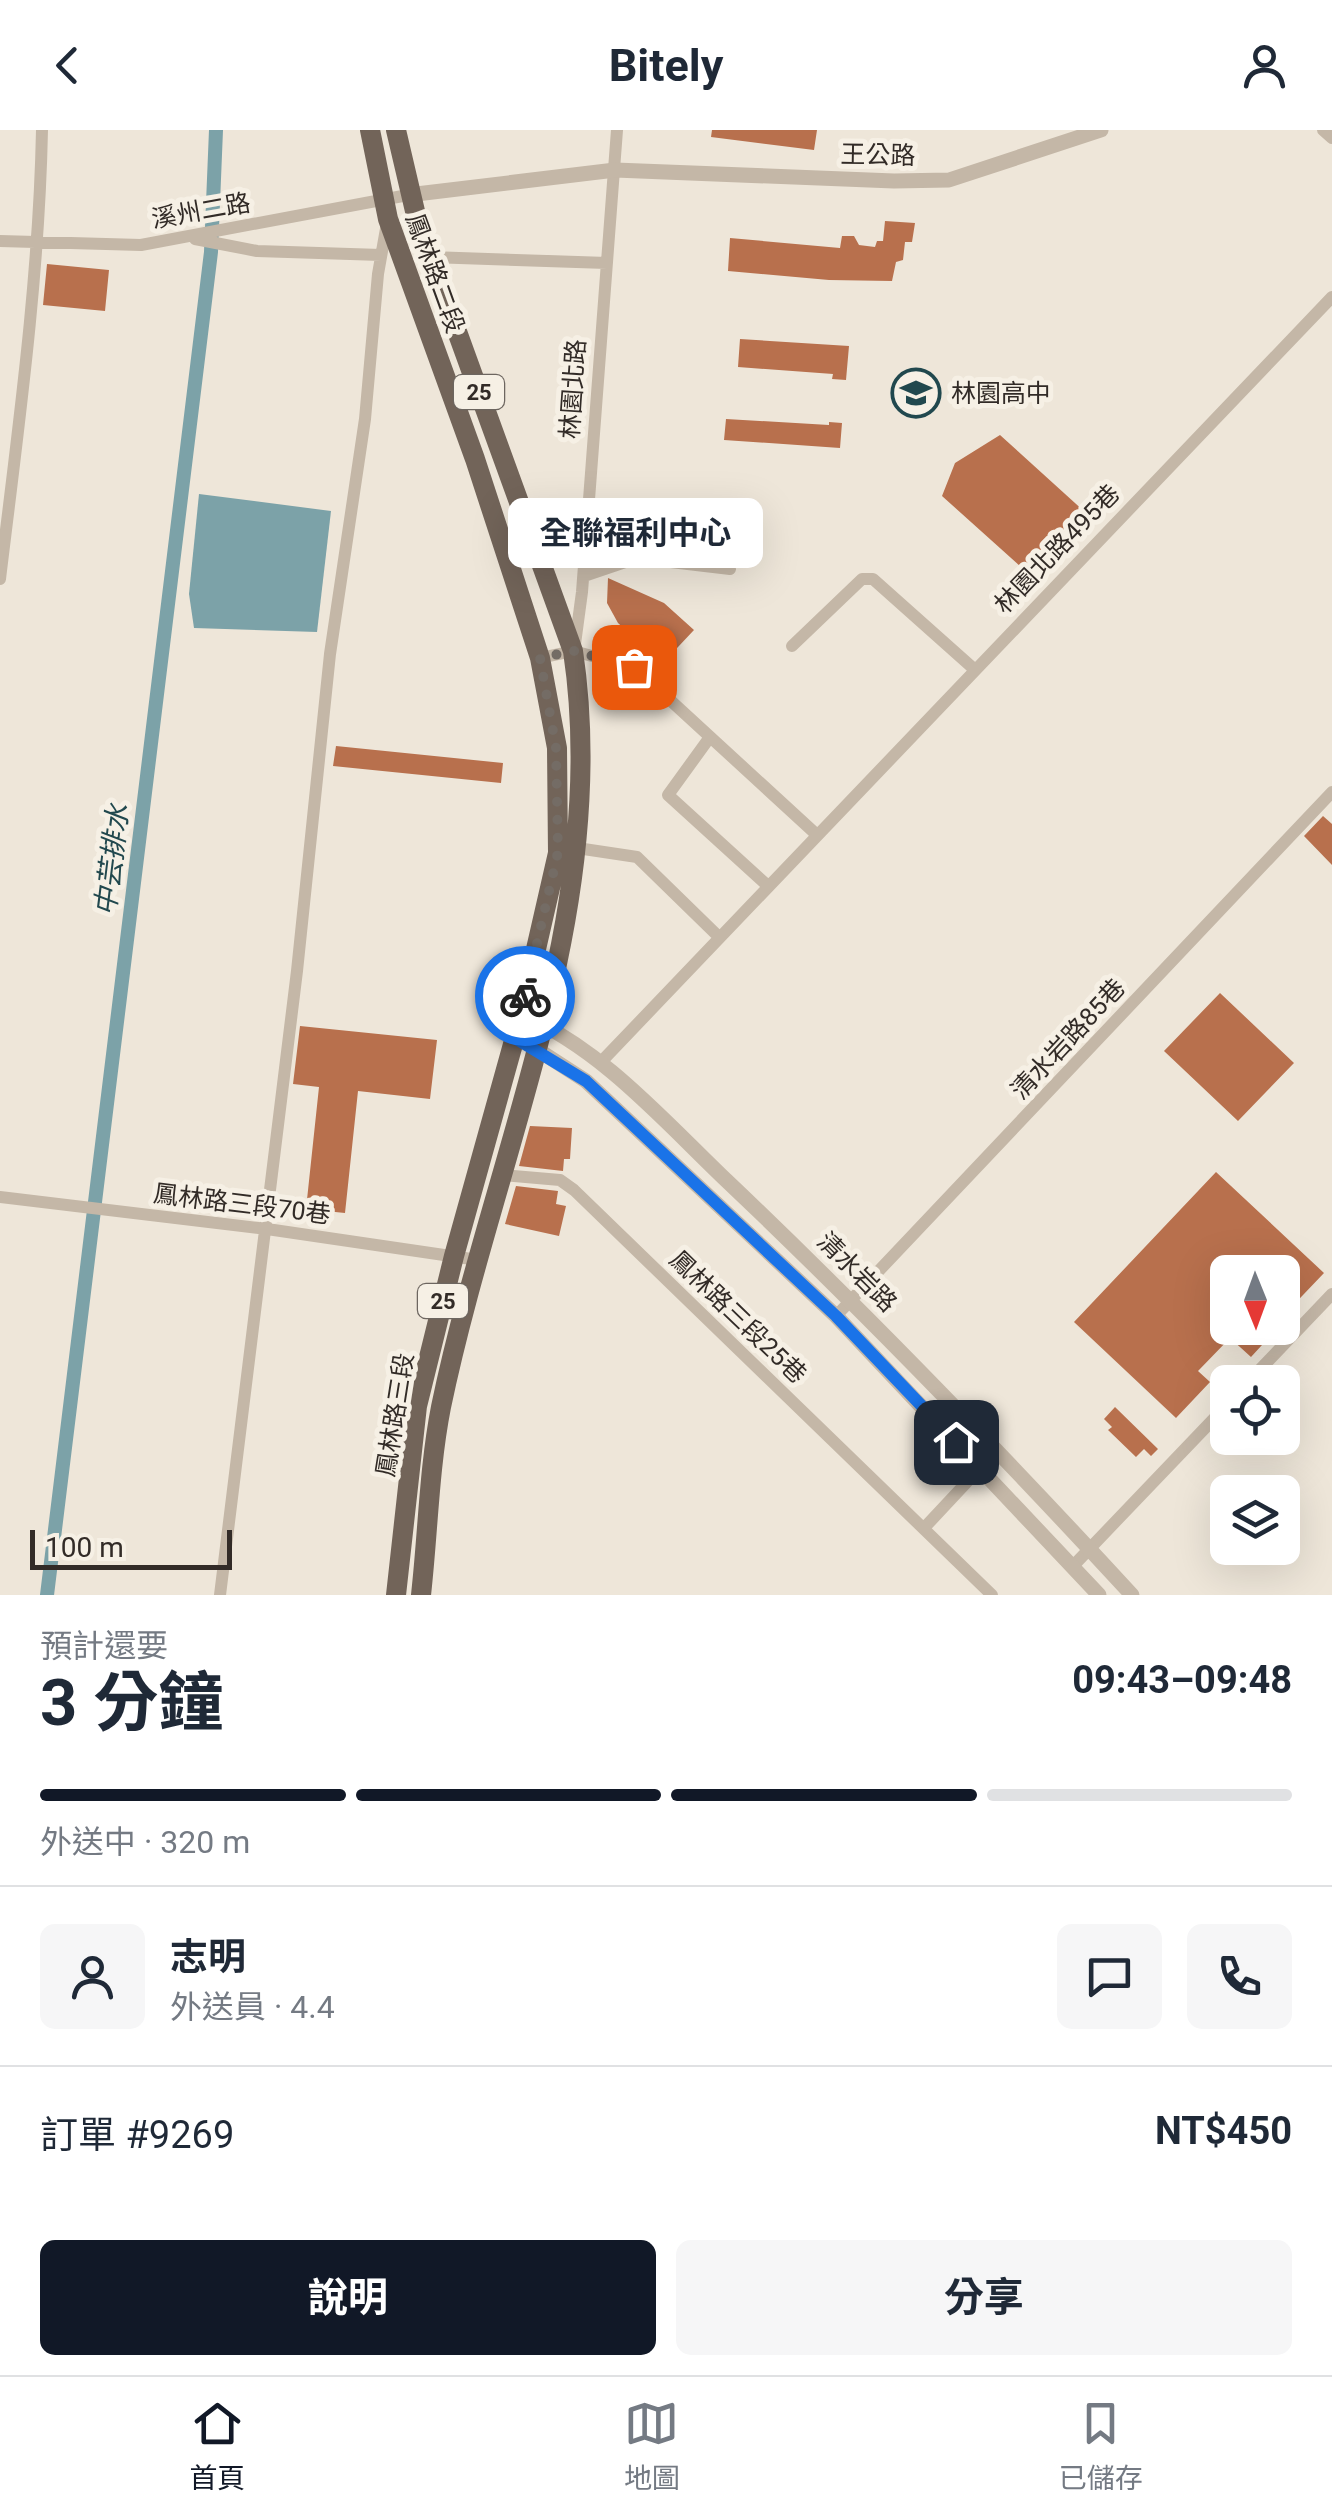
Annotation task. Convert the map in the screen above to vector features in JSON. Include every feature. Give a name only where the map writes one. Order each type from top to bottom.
[{"type":"main road","name":"鳳林路二段","points":[[370,130],[385,210],[475,459],[540,658]]},
{"type":"main road","name":"鳳林路二段","points":[[396,130],[408,195],[574,651]]},
{"type":"main road","name":"林園北路","points":[[538,1050],[546,1025],[577,848],[582,731],[574,651]]},
{"type":"main road","name":"25","points":[[521,1014],[558,852],[556,748],[540,658]]},
{"type":"main road","name":"鳳林路三段","points":[[396,1595],[417,1406],[521,1014]]},
{"type":"main road","name":"鳳林路三段","points":[[421,1595],[441,1410],[478,1260],[538,1050]]},
{"type":"street","points":[[0,579],[37,243],[42,130]]},
{"type":"street","name":"林園北路","points":[[574,651],[584,576],[617,130]]},
{"type":"street","name":"王公路","points":[[408,195],[615,170],[949,180],[1071,136],[1101,130]]},
{"type":"street","points":[[1323,130],[1332,138]]},
{"type":"street","name":"溪州二路","points":[[0,242],[141,245],[183,237],[221,238],[385,210],[408,195]]},
{"type":"street","points":[[220,1595],[267,1229],[330,654],[364,419],[385,210]]},
{"type":"street","points":[[221,238],[257,251],[382,255]]},
{"type":"street","points":[[430,258],[608,263]]},
{"type":"street","name":"林園北路495巷","points":[[601,1062],[1332,296]]},
{"type":"street","points":[[584,576],[638,558],[730,569]]},
{"type":"street","points":[[792,646],[862,579],[873,580],[974,668]]},
{"type":"street","points":[[540,658],[574,651],[634,667],[816,835]]},
{"type":"street","points":[[710,736],[668,794],[768,886]]},
{"type":"street","name":"清水岩路85巷","points":[[836,1316],[1332,792]]},
{"type":"street","points":[[577,848],[637,857],[719,937]]},
{"type":"street","name":"清水岩路","points":[[521,1014],[546,1025],[601,1062],[853,1300],[1132,1595]]},
{"type":"street","name":"清水岩路","points":[[515,1038],[586,1081],[836,1316],[1099,1595]]},
{"type":"street","name":"鳳林路三段25巷","points":[[502,1175],[560,1180],[574,1190],[992,1595]]},
{"type":"street","name":"鳳林路三段70巷","points":[[0,1197],[267,1229],[478,1260]]},
{"type":"street","points":[[1264,1365],[1332,1294]]},
{"type":"street","points":[[1074,1565],[1210,1423]]},
{"type":"street","points":[[924,1528],[996,1451]]},
{"type":"water","points":[[199,494],[331,511],[317,632],[194,628],[189,594]]},
{"type":"building","points":[[712,130],[817,130],[814,150],[711,137]]},
{"type":"building","points":[[885,221],[915,223],[912,242],[905,242],[903,260],[896,262],[892,281],[728,271],[730,238],[840,248],[842,236],[854,236],[859,245],[875,247],[877,241],[883,241]]},
{"type":"building","points":[[47,264],[109,270],[105,311],[43,305]]},
{"type":"building","points":[[740,339],[849,346],[846,380],[832,379],[833,374],[738,367]]},
{"type":"building","points":[[726,419],[842,423],[840,448],[724,440]]},
{"type":"building","points":[[1000,435],[1086,513],[1030,575],[942,496],[955,463]]},
{"type":"building","points":[[608,578],[664,603],[694,630],[662,664],[618,623],[607,603]]},
{"type":"building","points":[[336,746],[503,763],[501,783],[333,766]]},
{"type":"building","points":[[1323,816],[1332,824],[1332,865],[1304,836]]},
{"type":"building","points":[[1220,993],[1294,1063],[1238,1121],[1164,1051]]},
{"type":"building","points":[[300,1026],[437,1040],[430,1099],[358,1091],[345,1213],[306,1209],[319,1087],[293,1084]]},
{"type":"building","points":[[530,1126],[572,1128],[570,1159],[564,1159],[563,1171],[519,1166]]},
{"type":"building","points":[[1216,1172],[1324,1273],[1300,1298],[1300,1255],[1210,1255],[1210,1345],[1223,1345],[1198,1371],[1210,1382],[1176,1418],[1074,1322]]},
{"type":"building","points":[[516,1186],[558,1191],[556,1204],[566,1206],[559,1236],[505,1224]]},
{"type":"building","points":[[1238,1345],[1262,1345],[1251,1357]]},
{"type":"building","points":[[1115,1407],[1158,1449],[1151,1456],[1144,1449],[1136,1457],[1108,1430],[1112,1427],[1104,1419]]},
{"type":"waterway","name":"中芸排水","points":[[47,1595],[211,252],[216,130]]},
{"type":"way so far","points":[[525,996],[558,852],[556,748],[540,658],[574,651],[634,667]]},
{"type":"place","name":"林園高中","points":[[916,393]]},
{"type":"place","name":"全聯福利中心","points":[[634,667]]},
{"type":"route","points":[[525,996],[515,1038],[586,1081],[836,1316],[956,1442]]}]
